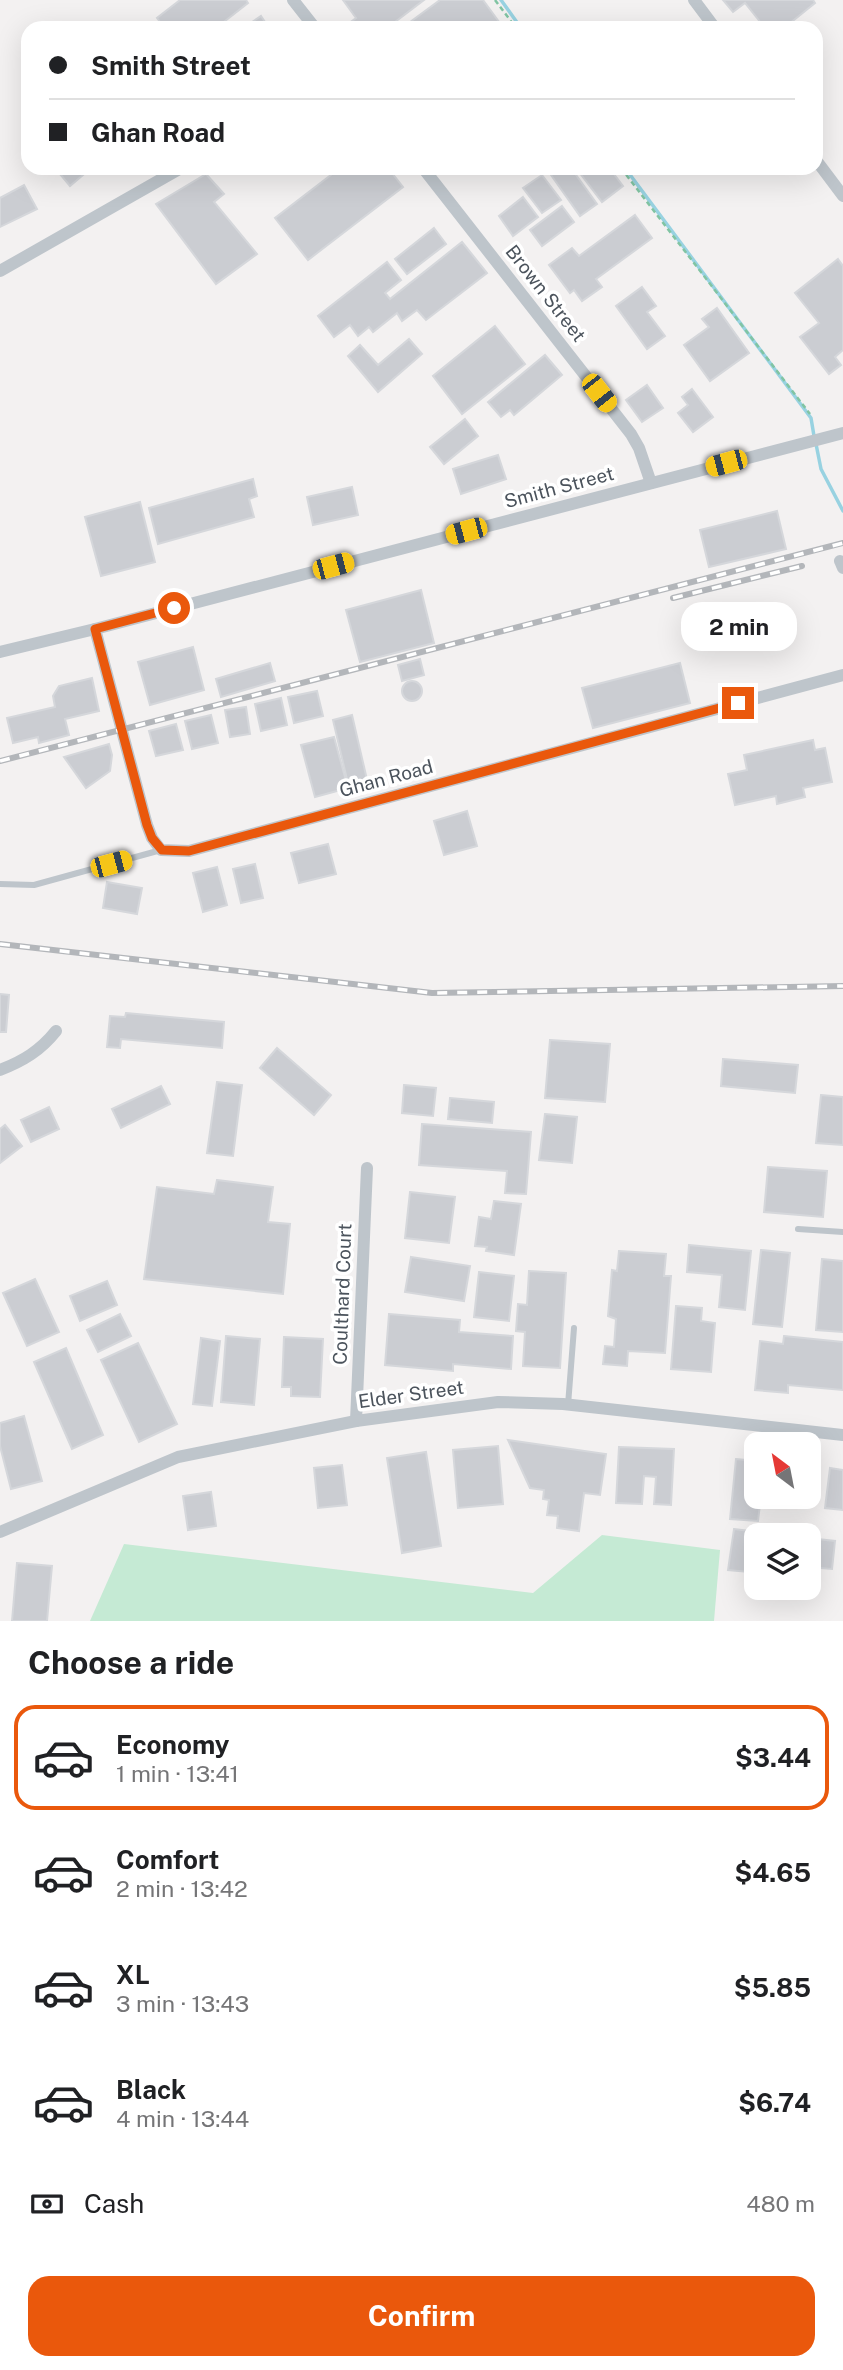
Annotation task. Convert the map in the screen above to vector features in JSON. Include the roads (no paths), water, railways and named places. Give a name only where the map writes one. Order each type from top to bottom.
[{"type":"street","points":[[293,0],[310,21]]},
{"type":"street","points":[[694,0],[710,21]]},
{"type":"street","points":[[823,169],[843,196]]},
{"type":"street","points":[[0,271],[169,175]]},
{"type":"street","name":"Brown Street","points":[[428,175],[631,434],[651,482]]},
{"type":"street","name":"Smith Street","points":[[0,652],[843,433]]},
{"type":"street","points":[[95,629],[147,825],[152,838],[162,850]]},
{"type":"street","name":"Ghan Road","points":[[162,850],[189,851],[843,675]]},
{"type":"street","points":[[0,1070],[34,1053],[55,1031]]},
{"type":"street","name":"Coulthard Court","points":[[356,1421],[367,1168]]},
{"type":"street","name":"Elder Street","points":[[0,1532],[178,1457],[356,1421],[498,1402],[568,1405],[843,1435]]},
{"type":"lane","points":[[0,884],[34,886],[162,850]]},
{"type":"lane","points":[[798,1229],[843,1233]]},
{"type":"lane","points":[[568,1405],[574,1328]]},
{"type":"waterway","points":[[501,0],[516,21]]},
{"type":"waterway","points":[[630,175],[811,418],[814,436]]},
{"type":"waterway","points":[[816,444],[821,469],[843,511]]},
{"type":"railway","points":[[0,761],[843,543]]},
{"type":"railway","points":[[673,598],[802,566]]},
{"type":"railway","points":[[0,944],[432,993],[843,986]]}]
